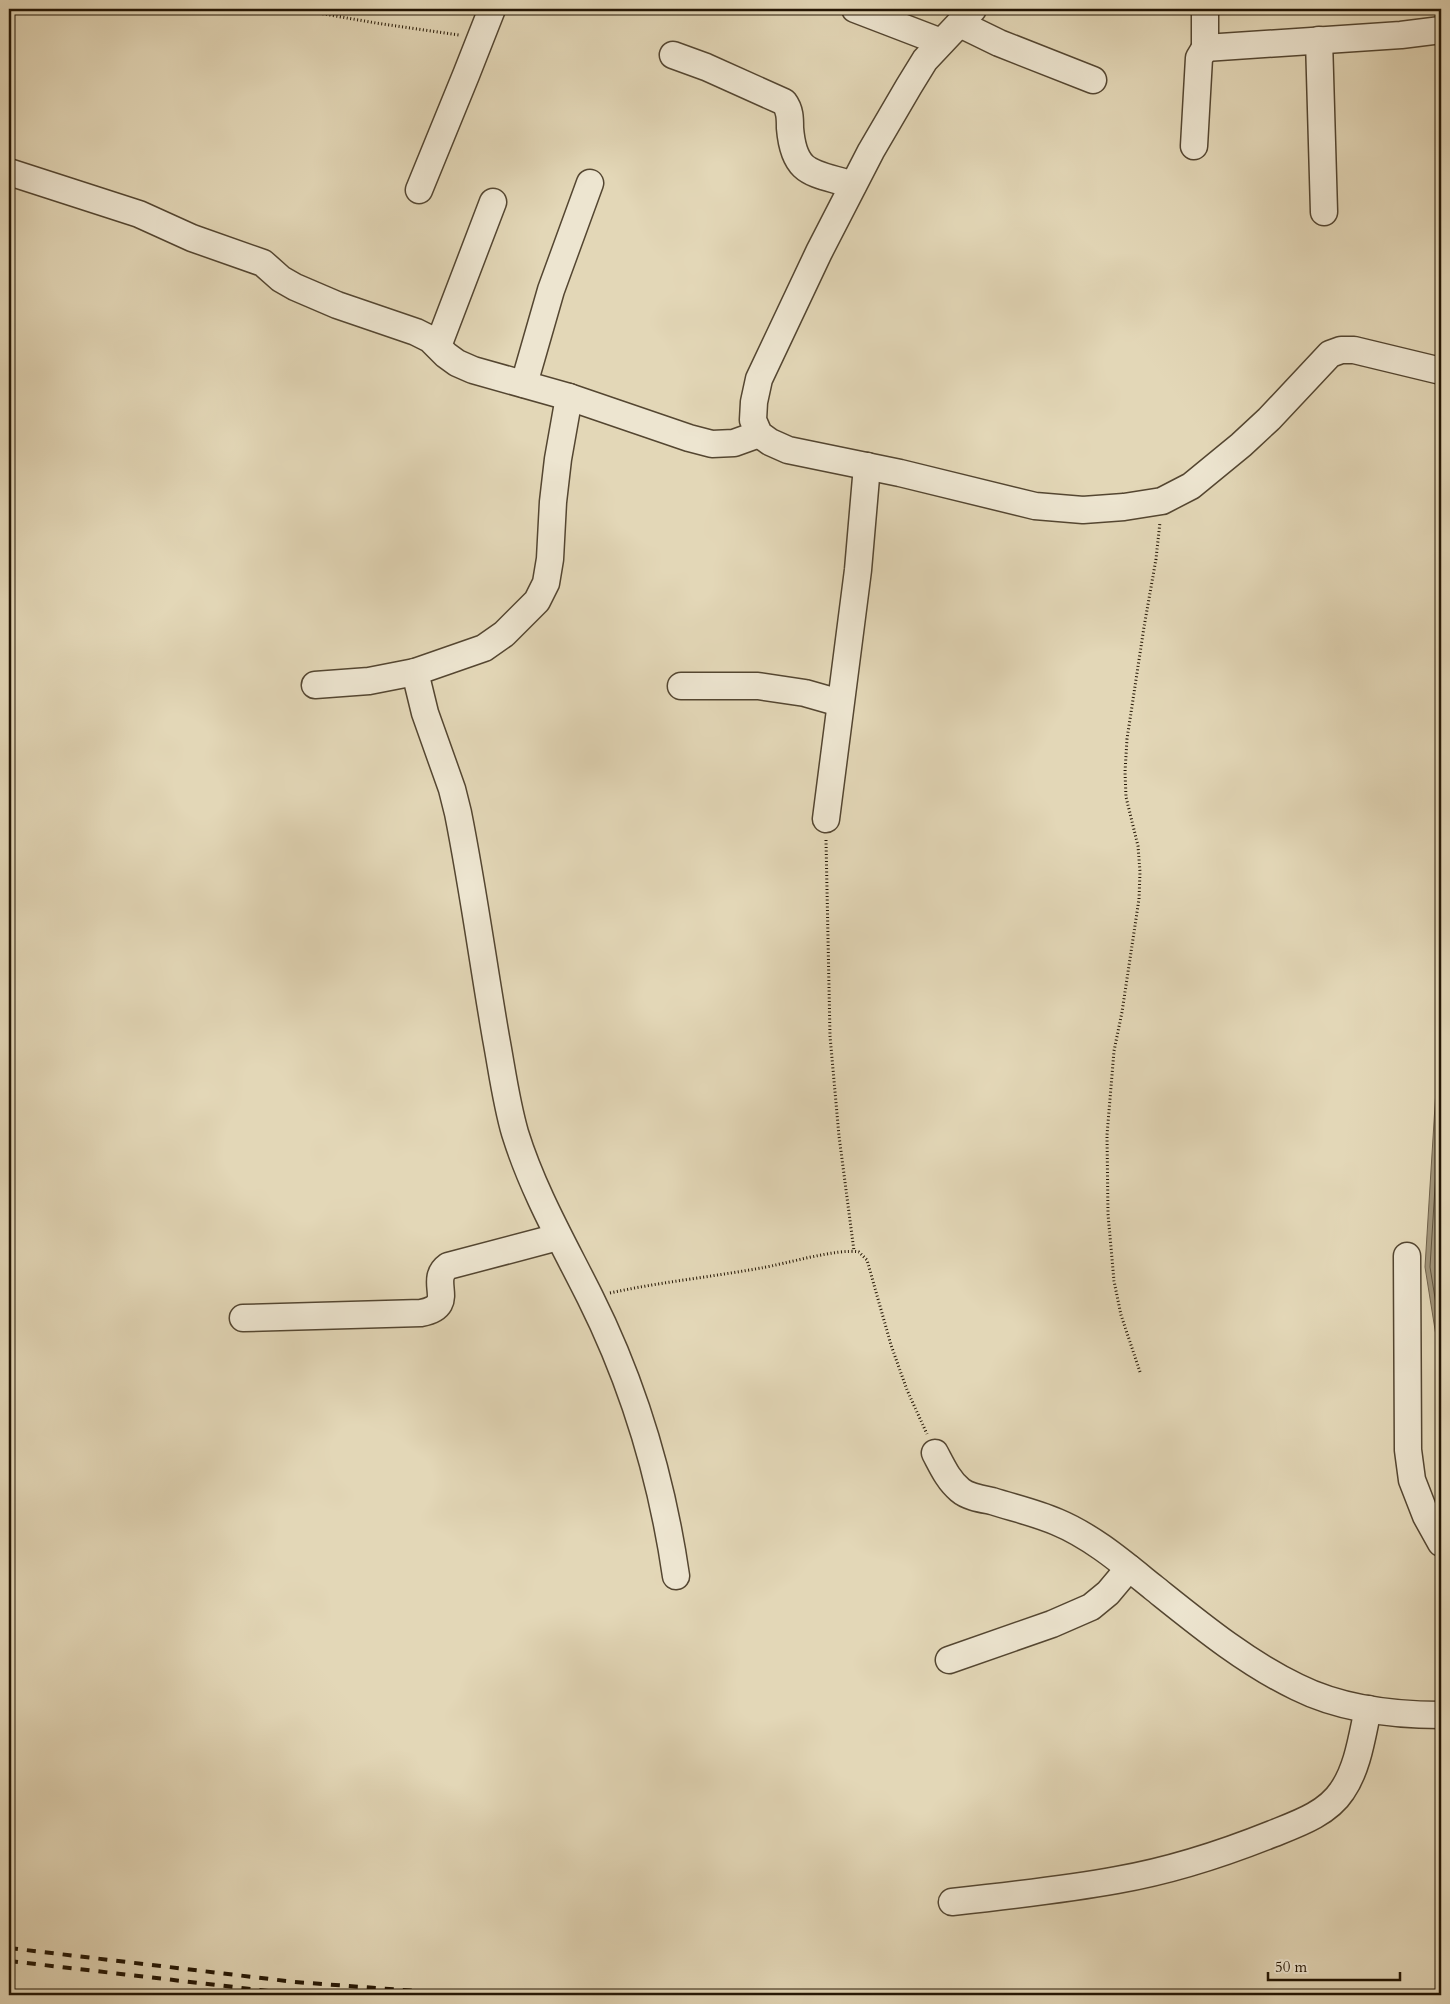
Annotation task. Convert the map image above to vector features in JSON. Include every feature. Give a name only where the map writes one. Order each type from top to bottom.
[{"type":"street","points":[[419,190],[492,9]]},
{"type":"street","points":[[855,9],[941,42]]},
{"type":"street","points":[[1194,146],[1199,58],[1205,48],[1205,9]]},
{"type":"street","points":[[1093,80],[999,43],[966,16],[941,42],[925,60],[853,185],[768,357],[759,379],[754,402],[754,420],[759,434],[770,442],[788,450],[867,466],[1035,506],[1083,510],[1124,507],[1162,501],[1191,486],[1242,445],[1330,354],[1341,350],[1354,350],[1441,371]]},
{"type":"street","points":[[1205,48],[1401,35],[1441,30]]},
{"type":"street","points":[[1319,40],[1324,212]]},
{"type":"street","points":[[673,55],[706,67],[784,102],[788,108],[792,146],[795,157],[801,166],[811,172],[853,185]]},
{"type":"street","points":[[9,172],[139,214],[192,238],[263,263],[281,279],[295,287],[337,305],[416,332],[430,339],[457,363],[473,370],[569,397],[712,444],[734,443],[759,434]]},
{"type":"street","points":[[524,384],[551,290],[590,183]]},
{"type":"street","points":[[438,346],[493,202]]},
{"type":"street","points":[[315,685],[369,681],[415,672],[484,648],[504,634],[537,601],[546,583],[550,559],[552,502],[569,397]]},
{"type":"street","points":[[826,819],[858,570],[867,466]]},
{"type":"street","points":[[415,672],[425,713],[452,789],[458,813],[496,1039],[515,1132],[529,1172],[558,1237],[590,1297],[628,1384],[647,1441],[669,1528],[676,1576]]},
{"type":"street","points":[[680,686],[758,686],[805,693],[840,703]]},
{"type":"street","points":[[243,1318],[421,1313],[431,1311],[437,1308],[440,1302],[440,1277],[442,1270],[448,1266],[558,1237]]},
{"type":"street","points":[[1407,1256],[1408,1450],[1412,1480],[1426,1516],[1441,1543]]},
{"type":"street","points":[[935,1453],[948,1478],[962,1492],[1058,1522],[1104,1550],[1129,1568],[1219,1639],[1297,1687],[1327,1700],[1368,1709],[1416,1715],[1441,1715]]},
{"type":"street","points":[[949,1660],[1052,1624],[1091,1607],[1108,1593],[1129,1568]]},
{"type":"street","points":[[952,1902],[1118,1880],[1208,1857],[1298,1824],[1324,1809],[1342,1792],[1353,1771],[1368,1709]]},
{"type":"path","points":[[294,9],[395,26],[482,36]]},
{"type":"path","points":[[1140,1372],[1121,1315],[1114,1281],[1108,1214],[1107,1135],[1114,1051],[1122,1012],[1139,899],[1140,872],[1138,846],[1126,797],[1124,772],[1127,738],[1156,559],[1162,501]]},
{"type":"path","points":[[826,819],[830,1036],[854,1251]]},
{"type":"path","points":[[590,1297],[648,1285],[761,1268],[854,1251],[859,1252],[867,1260],[891,1345],[907,1390],[935,1453]]},
{"type":"water","points":[[1441,1009],[1441,1367],[1425,1267]]},
{"type":"railway","points":[[9,1948],[295,1982],[471,1995]]},
{"type":"railway","points":[[9,1961],[303,1995]]}]
